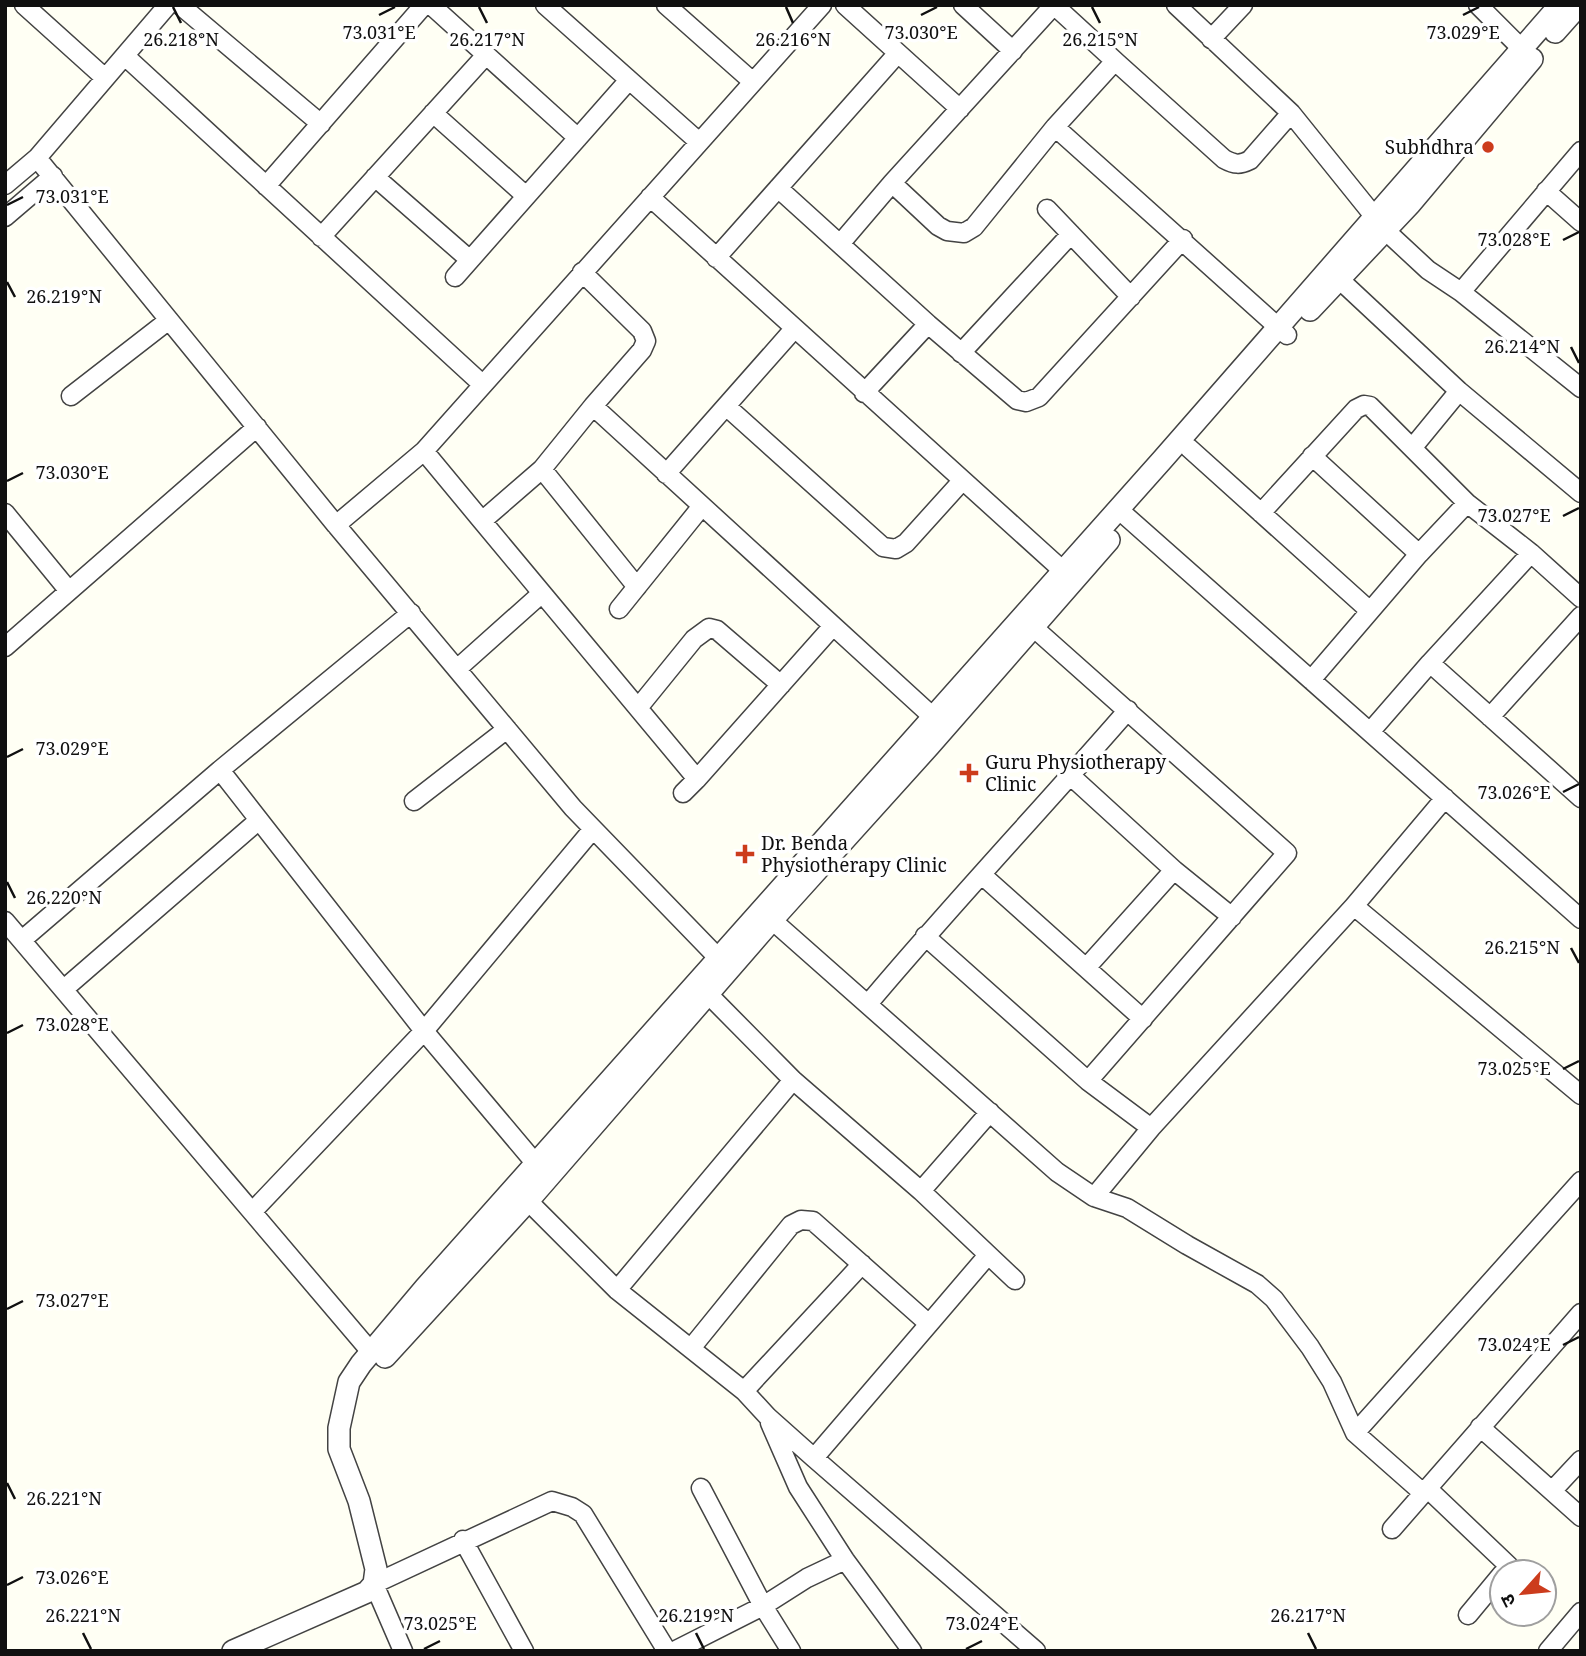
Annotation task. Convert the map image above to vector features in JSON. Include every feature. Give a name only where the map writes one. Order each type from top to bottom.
[{"type":"street","points":[[24,5],[105,78]]},
{"type":"street","points":[[5,185],[37,158],[168,5]]},
{"type":"street","points":[[180,5],[321,124]]},
{"type":"street","points":[[266,186],[424,5]]},
{"type":"street","points":[[431,5],[578,138]]},
{"type":"street","points":[[545,5],[699,142]]},
{"type":"street","points":[[336,525],[424,451],[822,5]]},
{"type":"street","points":[[845,5],[960,109]]},
{"type":"street","points":[[963,5],[1013,51]]},
{"type":"street","points":[[840,244],[1054,5],[1224,159],[1234,164],[1250,160],[1291,113]]},
{"type":"street","points":[[1176,5],[1291,113],[1380,223],[1428,270],[1461,292],[1580,385]]},
{"type":"street","points":[[1211,39],[1244,5]]},
{"type":"street","points":[[1478,5],[1522,49]]},
{"type":"street","points":[[1123,513],[1189,448],[1283,330],[1339,279],[1380,223],[1522,49],[1574,8]]},
{"type":"street","points":[[403,1651],[374,1584],[376,1569],[359,1501],[339,1450],[339,1428],[349,1382],[425,1288],[521,1195],[536,1164],[724,964],[933,717],[1068,576],[1283,330],[1574,8]]},
{"type":"street","points":[[676,9],[753,82]]},
{"type":"street","points":[[716,258],[898,53]]},
{"type":"street","points":[[321,237],[486,55]]},
{"type":"street","points":[[125,56],[482,384]]},
{"type":"street","points":[[892,183],[939,226],[947,231],[964,233],[974,227],[1055,127],[1115,61]]},
{"type":"street","points":[[455,277],[629,80]]},
{"type":"street","points":[[433,113],[526,197]]},
{"type":"street","points":[[1055,127],[1283,330]]},
{"type":"street","points":[[1461,292],[1581,151]]},
{"type":"street","points":[[37,158],[336,525],[507,729],[593,829],[724,964]]},
{"type":"street","points":[[5,217],[53,176]]},
{"type":"street","points":[[375,177],[470,260]]},
{"type":"street","points":[[778,188],[961,353],[1017,400],[1026,402],[1040,397],[1183,239]]},
{"type":"street","points":[[1546,191],[1581,222]]},
{"type":"street","points":[[650,197],[1068,576]]},
{"type":"street","points":[[1047,209],[1131,297]]},
{"type":"street","points":[[961,353],[1071,234]]},
{"type":"street","points":[[482,521],[542,469],[642,350],[646,341],[642,331],[582,272]]},
{"type":"street","points":[[1339,279],[1459,391],[1581,493]]},
{"type":"street","points":[[71,396],[169,320]]},
{"type":"street","points":[[864,393],[928,324]]},
{"type":"street","points":[[666,474],[794,329]]},
{"type":"street","points":[[1413,447],[1459,391]]},
{"type":"street","points":[[1261,513],[1356,409],[1364,405],[1370,406],[1467,503],[1531,553],[1581,598]]},
{"type":"street","points":[[593,406],[933,717]]},
{"type":"street","points":[[726,406],[883,547],[896,549],[906,543],[962,481]]},
{"type":"street","points":[[5,647],[257,427]]},
{"type":"street","points":[[1189,448],[1370,611]]},
{"type":"street","points":[[424,451],[697,779]]},
{"type":"street","points":[[1312,456],[1419,554]]},
{"type":"street","points":[[542,469],[637,587]]},
{"type":"street","points":[[1311,680],[1419,554],[1467,503]]},
{"type":"street","points":[[619,609],[702,506]]},
{"type":"street","points":[[5,513],[69,591]]},
{"type":"street","points":[[1123,513],[1579,913]]},
{"type":"street","points":[[1370,732],[1531,553]]},
{"type":"street","points":[[344,1402],[521,1195],[708,994],[724,964],[772,920],[930,745],[1033,627],[1068,576]]},
{"type":"street","points":[[457,669],[541,594]]},
{"type":"street","points":[[22,940],[220,770],[411,613]]},
{"type":"street","points":[[1490,717],[1581,616]]},
{"type":"street","points":[[683,793],[833,626]]},
{"type":"street","points":[[1033,627],[1287,853],[1088,1081]]},
{"type":"street","points":[[638,708],[694,639],[709,628],[717,630],[781,685]]},
{"type":"street","points":[[1430,663],[1490,717],[1578,789]]},
{"type":"street","points":[[868,1004],[925,936],[1128,710]]},
{"type":"street","points":[[414,801],[507,729]]},
{"type":"street","points":[[220,770],[424,1031],[536,1164]]},
{"type":"street","points":[[1071,776],[1174,870],[1232,918]]},
{"type":"street","points":[[1094,1196],[1151,1128],[1354,906],[1445,798]]},
{"type":"street","points":[[64,989],[259,820]]},
{"type":"street","points":[[252,1212],[424,1031],[593,829]]},
{"type":"street","points":[[1086,968],[1174,870]]},
{"type":"street","points":[[982,875],[1143,1019]]},
{"type":"street","points":[[1354,906],[1581,1095]]},
{"type":"street","points":[[772,920],[1057,1172],[1094,1196],[1127,1208],[1257,1284],[1274,1299],[1310,1347],[1332,1382],[1355,1433],[1500,1558]]},
{"type":"street","points":[[5,922],[371,1352]]},
{"type":"street","points":[[925,936],[1088,1081],[1151,1128]]},
{"type":"street","points":[[708,994],[793,1080],[921,1191],[1015,1280]]},
{"type":"street","points":[[617,1290],[793,1080]]},
{"type":"street","points":[[921,1191],[990,1112]]},
{"type":"street","points":[[1355,1433],[1581,1181]]},
{"type":"street","points":[[521,1195],[617,1290],[744,1391],[814,1458],[1036,1651]]},
{"type":"street","points":[[691,1347],[791,1225],[801,1220],[813,1221],[929,1324]]},
{"type":"street","points":[[814,1458],[988,1255]]},
{"type":"street","points":[[744,1391],[862,1264]]},
{"type":"street","points":[[1392,1529],[1581,1312]]},
{"type":"street","points":[[768,1416],[798,1488],[845,1560],[912,1651]]},
{"type":"street","points":[[1480,1427],[1581,1517]]},
{"type":"street","points":[[1552,1491],[1581,1460]]},
{"type":"street","points":[[701,1488],[763,1606],[790,1651]]},
{"type":"street","points":[[233,1651],[367,1592],[374,1584],[552,1500],[583,1514],[667,1651]]},
{"type":"street","points":[[463,1541],[524,1651]]},
{"type":"street","points":[[674,1651],[845,1560]]},
{"type":"street","points":[[1468,1615],[1488,1591]]},
{"type":"street","points":[[1548,1651],[1581,1612]]},
{"type":"place","name":"Subhdhra","points":[[1488,147]]},
{"type":"place","name":"Guru Physiotherapy Clinic","points":[[969,773]]},
{"type":"place","name":"Dr. Benda Physiotherapy Clinic","points":[[745,854]]}]
